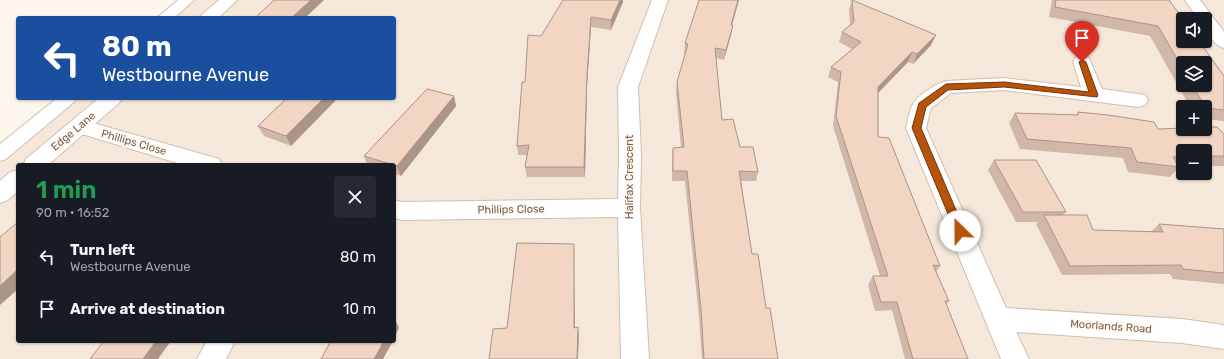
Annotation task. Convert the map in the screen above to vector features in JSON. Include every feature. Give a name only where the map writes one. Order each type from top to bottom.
[{"type":"street","points":[[209,16],[229,0]]},
{"type":"street","name":"Halifax Crescent","points":[[635,359],[628,208],[630,156],[628,87],[660,0]]},
{"type":"street","points":[[1082,62],[1094,95]]},
{"type":"street","points":[[1015,359],[916,128],[922,105],[946,87],[1004,84],[1138,100]]},
{"type":"street","name":"Edge Lane","points":[[36,163],[110,100]]},
{"type":"street","name":"Phillips Close","points":[[79,126],[204,163]]},
{"type":"street","points":[[0,194],[16,180]]},
{"type":"street","name":"Phillips Close","points":[[396,210],[402,211],[628,208]]},
{"type":"street","name":"Moorlands Road","points":[[997,319],[1182,331],[1224,337]]},
{"type":"street","points":[[211,359],[221,343]]},
{"type":"lane","points":[[167,16],[187,0]]},
{"type":"lane","points":[[1192,0],[1224,43]]},
{"type":"lane","points":[[0,154],[66,100]]},
{"type":"shaded area","points":[[177,0],[1224,0],[1224,359],[0,359],[0,144],[55,100],[396,100],[396,16],[157,16]]},
{"type":"building","points":[[274,0],[311,0],[293,16],[257,16]]},
{"type":"building","points":[[563,0],[620,0],[611,20],[591,17],[587,75],[584,167],[525,167],[529,145],[517,146],[522,82],[525,82],[528,35],[541,36]]},
{"type":"building","points":[[699,0],[738,0],[726,50],[715,48],[722,120],[733,119],[740,147],[753,147],[758,172],[739,171],[752,254],[758,254],[766,308],[770,308],[778,359],[704,359],[701,309],[687,171],[673,171],[673,148],[684,147],[677,82],[688,44],[685,43]]},
{"type":"building","points":[[852,0],[936,35],[917,54],[912,52],[878,87],[878,137],[889,138],[940,266],[933,265],[949,301],[945,301],[968,359],[913,359],[897,302],[881,302],[873,276],[888,276],[836,116],[841,72],[831,67],[861,42],[842,32],[854,22]]},
{"type":"building","points":[[1056,0],[1169,0],[1178,12],[1176,12],[1176,48],[1204,48],[1210,56],[1176,57],[1158,26],[1055,7]]},
{"type":"building","points":[[1212,59],[1224,76],[1224,110],[1212,109],[1212,100],[1201,100],[1196,92],[1212,92]]},
{"type":"building","points":[[427,89],[454,96],[397,166],[396,163],[387,163],[364,156]]},
{"type":"building","points":[[285,100],[322,100],[286,136],[258,126]]},
{"type":"building","points":[[1078,112],[1154,122],[1158,129],[1176,128],[1176,136],[1212,136],[1212,127],[1217,127],[1224,134],[1224,156],[1212,156],[1212,144],[1176,144],[1176,157],[1173,157],[1176,162],[1176,167],[1137,162],[1131,148],[1027,139],[1015,113],[1078,115]]},
{"type":"building","points":[[994,160],[1036,160],[1066,212],[1023,212]]},
{"type":"building","points":[[1044,215],[1087,215],[1093,230],[1163,232],[1159,224],[1224,229],[1224,273],[1183,269],[1181,265],[1070,266]]},
{"type":"building","points":[[16,224],[16,271],[0,286],[0,237]]},
{"type":"building","points":[[517,243],[574,244],[574,328],[578,327],[577,359],[489,359],[493,329],[507,328]]},
{"type":"building","points":[[102,343],[155,343],[143,359],[90,359]]},
{"type":"building","points":[[330,343],[383,343],[374,359],[321,359]]},
{"type":"route","points":[[960,231],[916,128],[922,105],[946,87],[1004,84],[1094,95],[1082,62]]}]
